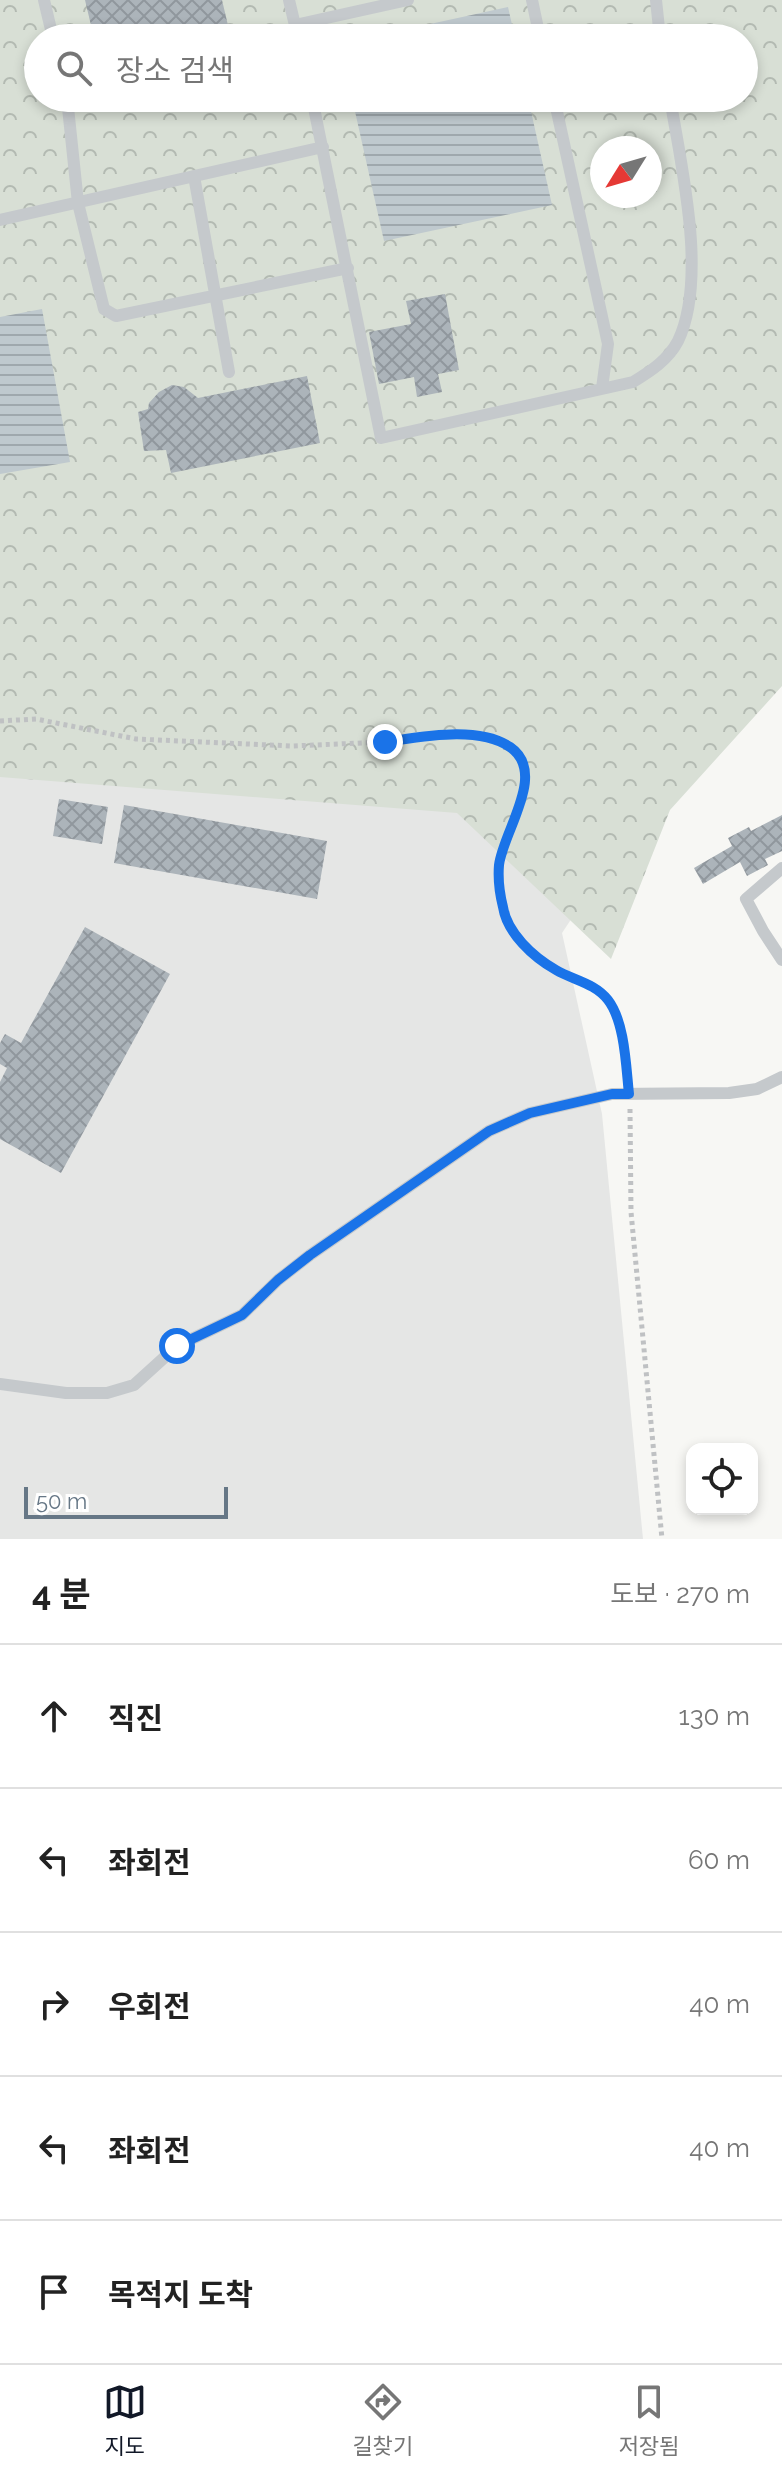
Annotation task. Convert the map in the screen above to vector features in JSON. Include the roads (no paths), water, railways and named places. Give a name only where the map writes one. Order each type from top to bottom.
[{"type":"lane","points":[[44,0],[50,24]]},
{"type":"lane","points":[[289,0],[294,24]]},
{"type":"lane","points":[[324,24],[408,0]]},
{"type":"lane","points":[[532,0],[537,24]]},
{"type":"lane","points":[[656,0],[659,24]]},
{"type":"lane","points":[[68,112],[78,203],[104,309],[116,316],[348,268]]},
{"type":"lane","points":[[315,112],[381,438],[633,382],[658,367],[677,342],[688,311],[690,256],[686,201],[672,112]]},
{"type":"lane","points":[[557,112],[608,344],[602,388]]},
{"type":"lane","points":[[0,220],[323,147]]},
{"type":"lane","points":[[194,176],[229,372]]},
{"type":"lane","points":[[782,868],[746,899],[782,960]]},
{"type":"lane","points":[[0,1384],[66,1393],[107,1393],[134,1385],[177,1346],[242,1315],[278,1280],[310,1255],[489,1131],[530,1113],[612,1094],[729,1093],[757,1089],[782,1077]]}]
